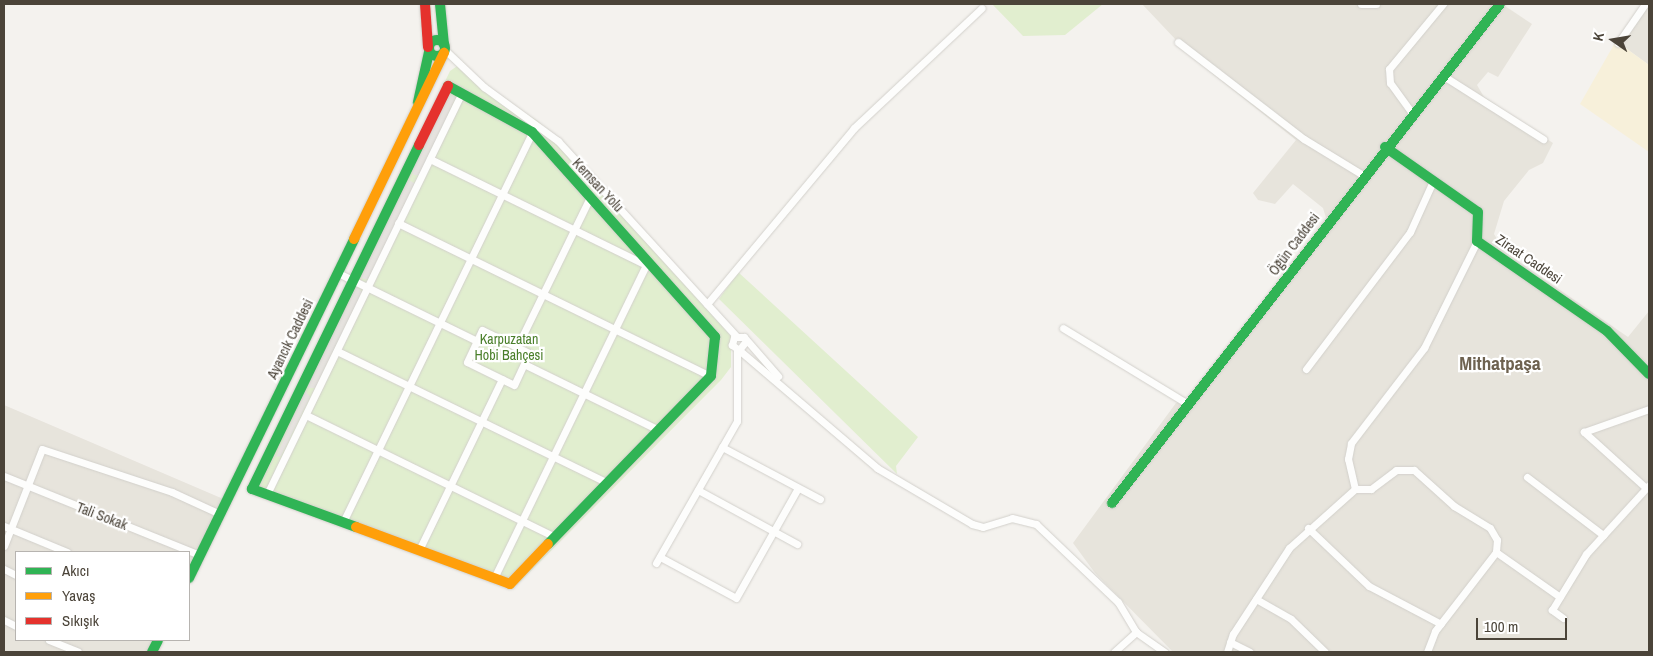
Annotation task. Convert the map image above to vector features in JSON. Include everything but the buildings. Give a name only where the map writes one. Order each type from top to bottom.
[{"type":"street","name":"Ayancık Caddesi","points":[[415,113],[429,49],[425,4]]},
{"type":"street","points":[[429,49],[438,57],[444,49],[440,4]]},
{"type":"street","points":[[1361,4],[1376,4]]},
{"type":"street","points":[[1412,113],[1390,83],[1389,69],[1443,4]]},
{"type":"street","points":[[1618,43],[1645,4]]},
{"type":"street","name":"Öğün Caddesi","points":[[1112,503],[1384,147],[1496,5]]},
{"type":"street","points":[[707,304],[854,128],[982,8]]},
{"type":"street","points":[[1178,42],[1304,139],[1363,175]]},
{"type":"street","name":"Ayancık Caddesi","points":[[190,576],[338,273],[444,49]]},
{"type":"street","name":"Kemsan Yolu","points":[[444,49],[488,90],[558,141],[736,336]]},
{"type":"street","points":[[1441,75],[1543,139]]},
{"type":"street","points":[[448,86],[462,93],[532,132],[715,337],[711,376],[510,584],[252,489],[448,86]]},
{"type":"street","points":[[267,494],[462,93]]},
{"type":"street","points":[[343,522],[532,132]]},
{"type":"street","name":"Ziraat Caddesi","points":[[1384,147],[1478,212],[1477,241],[1607,331],[1649,374]]},
{"type":"street","points":[[430,159],[648,264]]},
{"type":"street","points":[[405,173],[420,180]]},
{"type":"street","points":[[1306,368],[1410,232],[1433,181]]},
{"type":"street","points":[[517,347],[590,197]]},
{"type":"street","points":[[398,224],[711,376]]},
{"type":"street","points":[[1355,489],[1348,459],[1351,443],[1424,348],[1477,241]]},
{"type":"street","points":[[494,578],[648,264]]},
{"type":"street","points":[[338,273],[477,341]]},
{"type":"street","points":[[1063,328],[1188,404]]},
{"type":"street","points":[[482,330],[529,353],[514,385],[467,362],[477,341],[482,330]]},
{"type":"street","points":[[790,389],[738,350],[732,344],[736,336],[746,341],[790,389],[877,468],[972,524],[983,526],[1012,518],[1036,524],[1118,602],[1136,632],[1166,652]]},
{"type":"street","points":[[746,341],[738,350],[737,421],[658,560],[736,598],[798,488]]},
{"type":"street","points":[[337,350],[608,483]]},
{"type":"street","points":[[524,364],[658,430]]},
{"type":"street","points":[[418,550],[502,379]]},
{"type":"street","points":[[302,386],[316,393]]},
{"type":"street","points":[[1563,618],[1552,610],[1560,596],[1603,536],[1648,486],[1584,432],[1649,409]]},
{"type":"street","points":[[306,415],[555,536]]},
{"type":"street","points":[[722,447],[820,500]]},
{"type":"street","points":[[4,546],[12,529],[40,450],[44,449],[172,492],[220,514]]},
{"type":"street","points":[[268,455],[283,462]]},
{"type":"street","points":[[1227,652],[1230,642],[1283,556],[1308,528],[1355,489],[1374,488],[1396,470],[1414,470],[1446,500],[1490,528],[1497,540],[1496,552],[1441,624],[1427,652]]},
{"type":"street","name":"Tali Sokak","points":[[4,476],[26,487],[190,551]]},
{"type":"street","points":[[1526,477],[1603,536]]},
{"type":"street","points":[[698,490],[797,544]]},
{"type":"street","points":[[4,526],[65,551]]},
{"type":"street","points":[[1308,528],[1369,586],[1441,624]]},
{"type":"street","name":"Tali Sokak","points":[[190,551],[200,555]]},
{"type":"street","points":[[1496,552],[1560,596]]},
{"type":"street","points":[[1256,599],[1291,619],[1325,652]]},
{"type":"street","points":[[1114,652],[1136,632]]},
{"type":"street","points":[[51,641],[78,652]]},
{"type":"street","points":[[1230,642],[1250,652]]},
{"type":"shaded area","points":[[1142,4],[1502,4],[1532,24],[1498,77],[1488,72],[1477,85],[1484,97],[1553,143],[1543,163],[1529,170],[1504,201],[1494,234],[1505,252],[1628,337],[1649,311],[1649,652],[1173,652],[1095,573],[1073,543],[1176,403],[1188,399],[1326,218],[1323,208],[1293,184],[1275,204],[1258,200],[1253,193],[1296,140],[1194,59]]},
{"type":"shaded area","points":[[1642,4],[1649,4],[1649,65],[1616,41]]},
{"type":"shaded area","points":[[448,95],[456,97],[420,175],[414,175],[411,170]]},
{"type":"shaded area","points":[[407,179],[416,184],[369,279],[363,279],[360,274]]},
{"type":"shaded area","points":[[356,286],[362,292],[315,388],[309,388],[306,384]]},
{"type":"shaded area","points":[[305,390],[310,397],[281,456],[276,457]]},
{"type":"shaded area","points":[[4,405],[228,501],[190,578],[190,551],[15,551],[15,641],[158,641],[153,652],[4,652]]},
{"type":"green space","points":[[992,4],[1103,4],[1065,35],[1023,36]]},
{"type":"green space","name":"Karpuzatan Hobi Bahçesi","points":[[463,62],[480,86],[538,121],[731,336],[731,367],[721,380],[517,585],[251,486],[450,71]]},
{"type":"green space","points":[[738,272],[918,437],[896,466],[897,474],[719,299]]},
{"type":"sand","points":[[1616,41],[1649,65],[1649,152],[1580,104]]},
{"type":"traffic: fast","points":[[440,4],[444,45]]},
{"type":"traffic: fast","points":[[1112,503],[1500,4]]},
{"type":"traffic: fast","points":[[434,40],[440,40],[445,45],[445,48],[443,54],[434,56],[429,51],[429,45],[434,40]]},
{"type":"traffic: fast","points":[[418,102],[429,52]]},
{"type":"traffic: fast","points":[[448,86],[532,132],[715,337],[711,376],[548,544]]},
{"type":"traffic: fast","points":[[356,527],[252,489],[419,145]]},
{"type":"traffic: fast","points":[[1385,147],[1478,212],[1477,241],[1607,331],[1649,374]]},
{"type":"traffic: fast","points":[[190,576],[354,239]]},
{"type":"traffic: fast","points":[[152,652],[158,641]]},
{"type":"traffic: slow","points":[[354,239],[444,53]]},
{"type":"traffic: slow","points":[[356,527],[510,584],[548,544]]},
{"type":"traffic: jam","points":[[425,4],[428,47]]},
{"type":"traffic: jam","points":[[419,145],[448,86]]},
{"type":"district","name":"Mithatpaşa","points":[[1500,364]]}]
